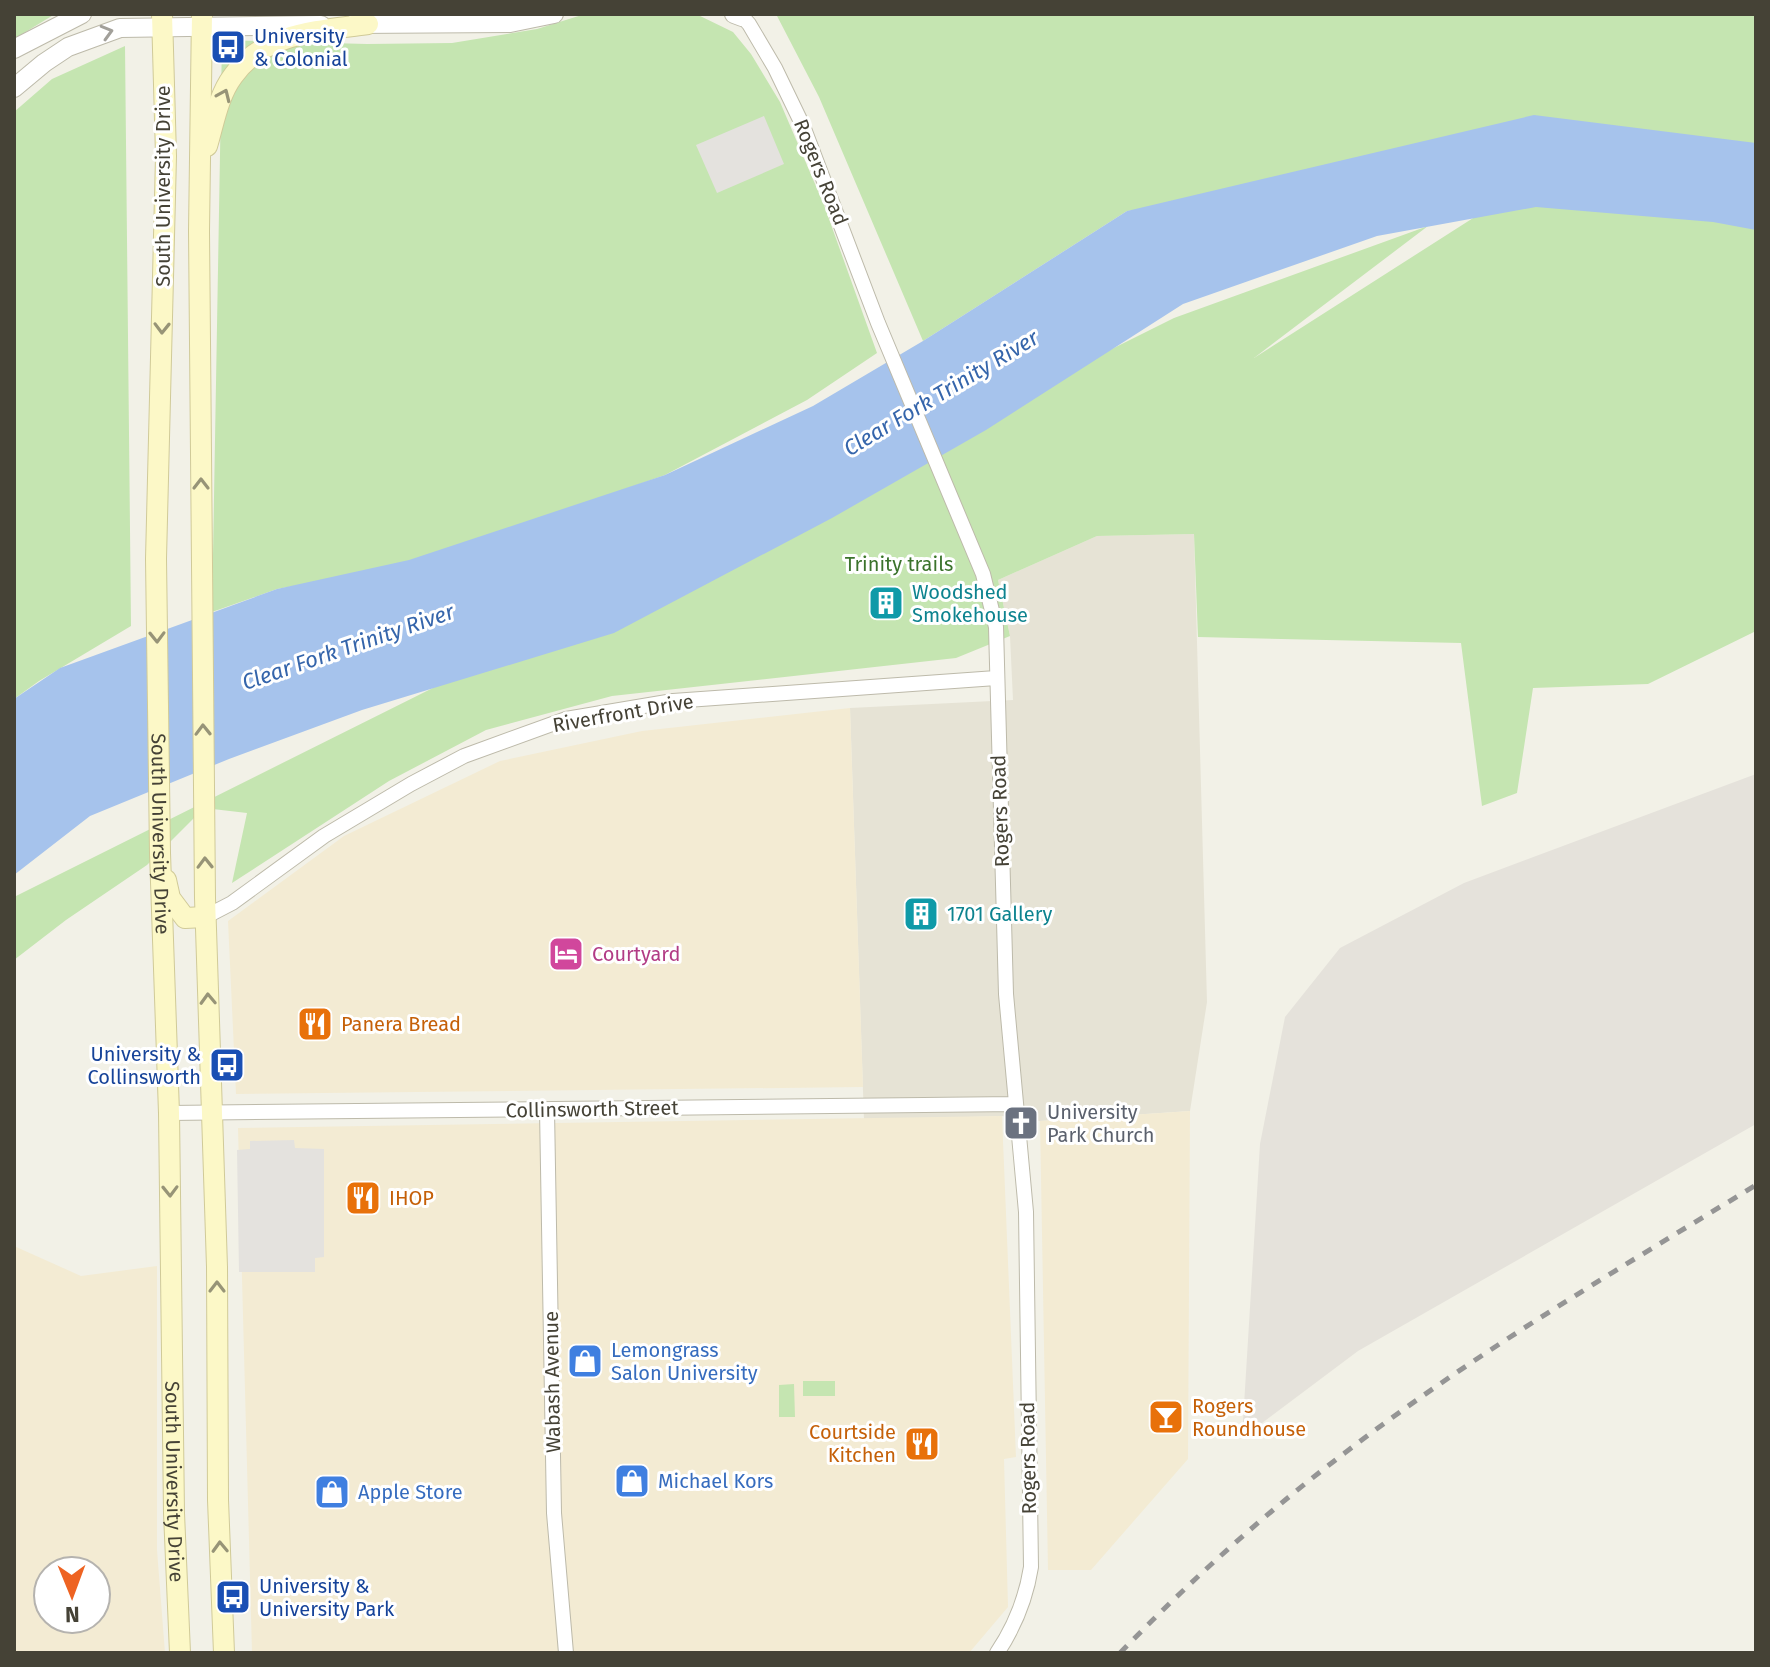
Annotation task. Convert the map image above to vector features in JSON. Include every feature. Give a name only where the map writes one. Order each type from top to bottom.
[{"type":"main road","name":"South University Drive","points":[[162,20],[166,156],[156,559],[160,843],[169,1113],[174,1513],[180,1653]]},
{"type":"main road","name":"South University Drive","points":[[202,20],[201,562],[205,917],[217,1267],[218,1500],[224,1653]]},
{"type":"main road","points":[[200,169],[221,98],[233,76],[248,61],[288,36],[368,24]]},
{"type":"main road","points":[[160,843],[170,898],[185,918],[205,917]]},
{"type":"street","points":[[14,49],[82,14]]},
{"type":"street","points":[[14,88],[56,55],[92,36],[162,20],[510,23],[554,14]]},
{"type":"street","name":"Rogers Road","points":[[740,15],[749,24],[796,108],[825,177],[878,323],[983,574],[996,627],[1006,994],[1026,1212],[1031,1567],[1019,1613],[997,1653]]},
{"type":"street","name":"Riverfront Drive","points":[[205,917],[232,903],[324,836],[411,784],[464,756],[566,719],[673,701],[996,678]]},
{"type":"street","name":"Collinsworth Street","points":[[169,1113],[1016,1104]]},
{"type":"street","name":"Wabash Avenue","points":[[547,1110],[554,1513],[566,1653]]},
{"type":"shaded area","points":[[764,116],[784,164],[717,193],[696,145]]},
{"type":"shaded area","points":[[1194,534],[1207,1002],[1190,1111],[1040,1121],[1002,1116],[864,1120],[850,708],[1013,700],[1010,636],[998,580],[1097,536]]},
{"type":"shaded area","points":[[850,708],[863,1087],[236,1094],[228,921],[344,836],[500,761],[642,731]]},
{"type":"shaded area","points":[[1756,774],[1756,1124],[1358,1351],[1242,1438],[1260,1144],[1285,1017],[1340,948],[1464,883]]},
{"type":"shaded area","points":[[1190,1111],[1188,1459],[1091,1570],[1048,1570],[1040,1121]]},
{"type":"shaded area","points":[[1002,1116],[1016,1457],[1004,1459],[1008,1607],[969,1653],[252,1653],[238,1128]]},
{"type":"shaded area","points":[[294,1140],[295,1148],[324,1149],[324,1257],[315,1258],[315,1272],[239,1272],[237,1150],[250,1149],[250,1141]]},
{"type":"shaded area","points":[[14,1246],[81,1276],[157,1266],[157,1550],[165,1653],[14,1653]]},
{"type":"green space","points":[[14,14],[55,14],[14,39]]},
{"type":"green space","points":[[585,14],[696,14],[733,32],[751,54],[780,102],[824,205],[877,353],[807,400],[665,475],[411,565],[277,589],[212,612],[222,40],[452,43],[537,29]]},
{"type":"green space","points":[[776,14],[1756,14],[1756,143],[1127,211],[923,341],[819,97]]},
{"type":"green space","points":[[125,46],[131,626],[14,699],[14,112],[52,79]]},
{"type":"green space","name":"Trinity trails","points":[[1531,181],[1756,227],[1756,631],[1648,684],[1533,688],[1517,793],[1482,806],[1461,643],[1198,637],[1194,534],[1097,536],[998,580],[1010,636],[956,658],[612,696],[486,730],[389,781],[232,883],[247,813],[204,808],[147,865],[14,960],[14,897],[1174,318],[1428,226],[1254,358]]},
{"type":"green space","points":[[803,1381],[835,1381],[835,1396],[803,1396]]},
{"type":"green space","points":[[794,1384],[795,1417],[779,1417],[779,1385]]},
{"type":"water","name":"Clear Fork Trinity River","points":[[1534,115],[1756,143],[1756,230],[1713,222],[1536,207],[1377,236],[1183,304],[986,430],[832,518],[614,633],[362,710],[229,759],[90,816],[14,875],[14,699],[60,668],[277,589],[409,560],[665,475],[813,406],[923,341],[1127,211]]},
{"type":"railway","points":[[1120,1653],[1257,1523],[1395,1416],[1547,1313],[1756,1185]]},
{"type":"place","name":"University & Colonial","points":[[228,47]]},
{"type":"place","name":"Woodshed Smokehouse","points":[[886,603]]},
{"type":"place","name":"1701 Gallery","points":[[921,914]]},
{"type":"place","name":"Courtyard","points":[[566,954]]},
{"type":"place","name":"Panera Bread","points":[[315,1024]]},
{"type":"place","name":"University & Collinsworth","points":[[227,1065]]},
{"type":"place","name":"University Park Church","points":[[1021,1123]]},
{"type":"place","name":"IHOP","points":[[363,1198]]},
{"type":"place","name":"Lemongrass Salon University","points":[[585,1361]]},
{"type":"place","name":"Rogers Roundhouse","points":[[1166,1417]]},
{"type":"place","name":"Courtside Kitchen","points":[[922,1444]]},
{"type":"place","name":"Michael Kors","points":[[632,1481]]},
{"type":"place","name":"Apple Store","points":[[332,1492]]},
{"type":"place","name":"University & University Park","points":[[233,1597]]}]
